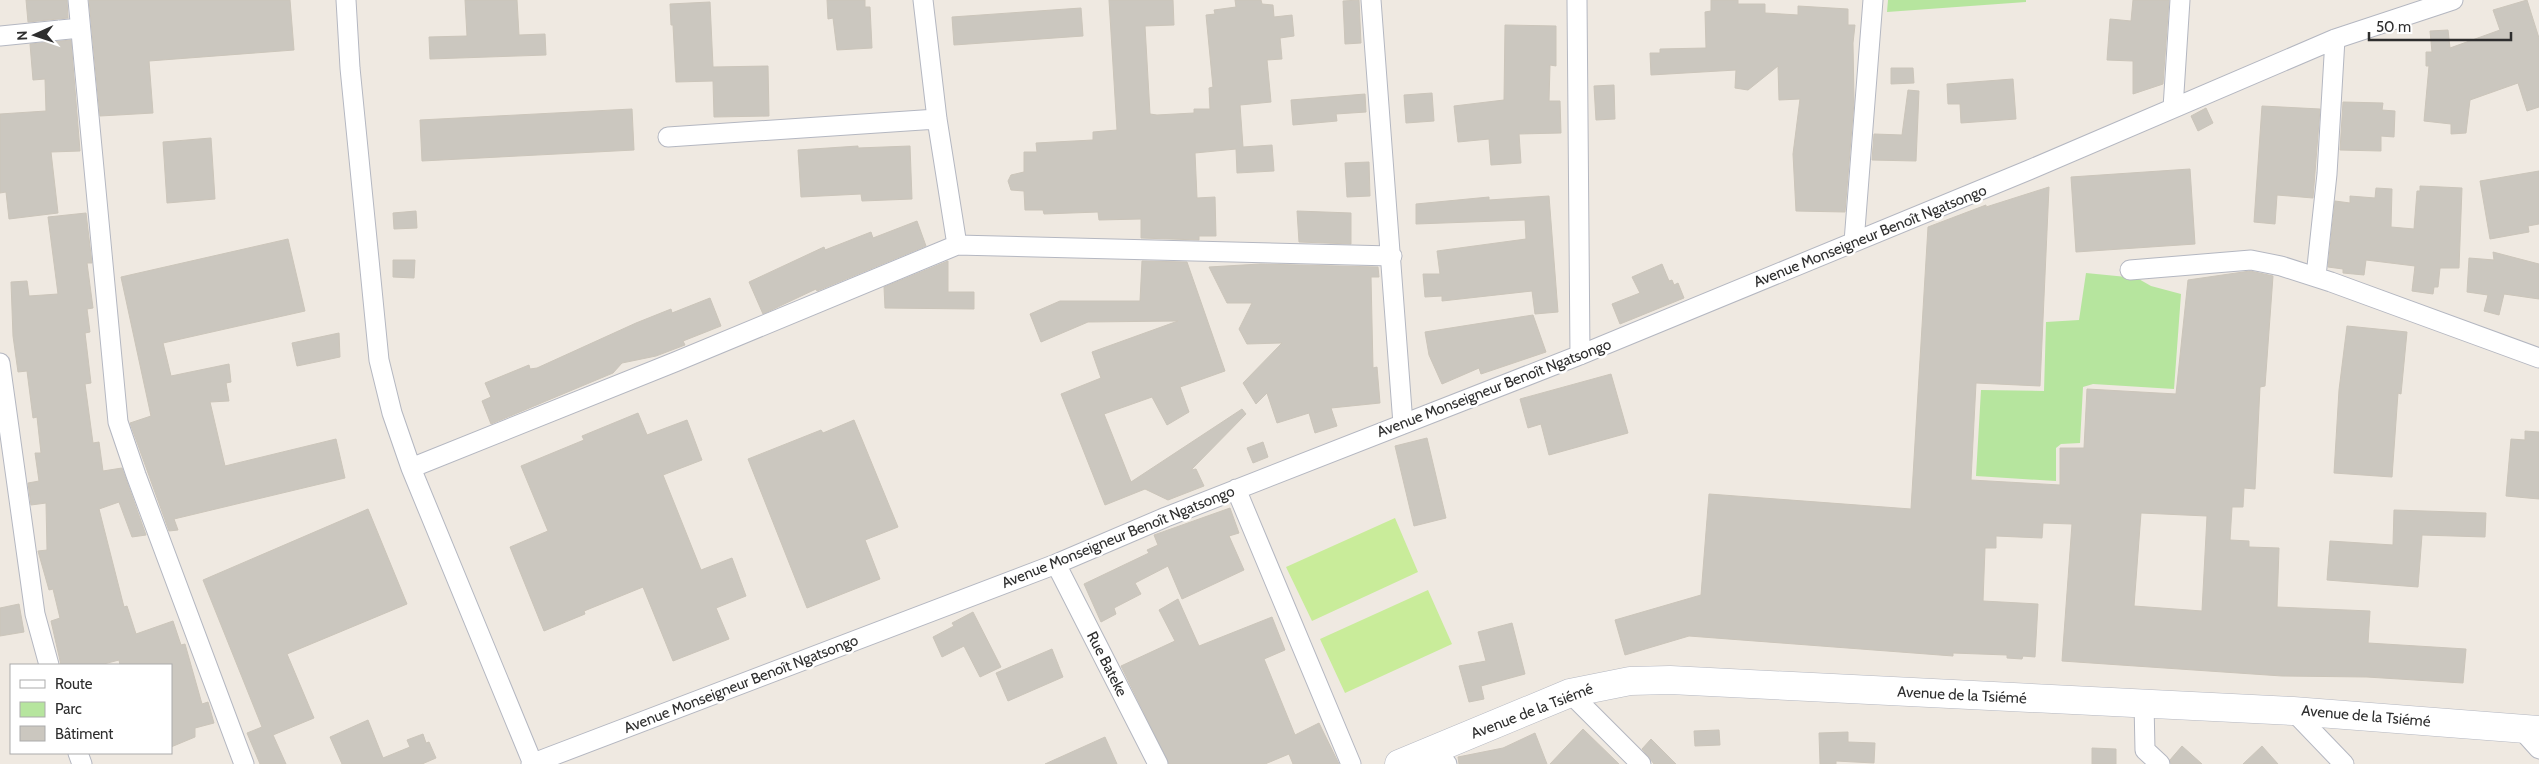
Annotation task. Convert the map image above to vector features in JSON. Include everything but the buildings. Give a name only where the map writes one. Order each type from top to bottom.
[{"type":"main road","name":"Avenue de la Tsiémé","points":[[1399,764],[1440,757],[1570,694],[1603,685],[1630,681],[1670,680],[2144,703],[2293,711],[2530,729]]},
{"type":"street","points":[[78,0],[118,422],[136,476],[244,764]]},
{"type":"street","points":[[346,0],[350,68],[379,360],[392,412],[411,468],[533,764]]},
{"type":"street","points":[[923,0],[937,119],[957,245]]},
{"type":"street","points":[[1371,0],[1392,256],[1403,424]]},
{"type":"street","points":[[1577,0],[1580,355]]},
{"type":"street","points":[[1854,242],[1874,0]]},
{"type":"street","points":[[2173,108],[2180,0]]},
{"type":"street","name":"Avenue Monseigneur Benoît Ngatsongo","points":[[533,764],[1056,564],[1236,489],[1580,355],[2028,170],[2335,39],[2453,0]]},
{"type":"street","points":[[0,36],[80,28]]},
{"type":"street","points":[[2316,276],[2327,174],[2335,39]]},
{"type":"street","points":[[668,137],[937,119]]},
{"type":"street","points":[[411,468],[675,362],[957,245],[1392,256]]},
{"type":"street","points":[[2130,270],[2251,260],[2281,266],[2316,276],[2539,358]]},
{"type":"street","points":[[0,363],[35,614],[50,664]]},
{"type":"street","points":[[1236,489],[1351,764]]},
{"type":"street","name":"Rue Bateke","points":[[1056,564],[1158,764]]},
{"type":"street","points":[[1570,694],[1641,764]]},
{"type":"street","points":[[2144,703],[2146,757],[2160,764]]},
{"type":"street","points":[[2293,711],[2344,764]]},
{"type":"street","points":[[2530,729],[2539,748]]},
{"type":"green space","points":[[1888,0],[2026,0],[2026,2],[1887,12]]},
{"type":"green space","points":[[2086,273],[2137,278],[2151,286],[2181,294],[2174,389],[2093,384],[2083,387],[2080,443],[2061,444],[2056,448],[2056,481],[1976,476],[1981,390],[2044,391],[2046,322],[2079,320]]},
{"type":"green space","points":[[1395,518],[1418,572],[1312,621],[1286,567]]},
{"type":"green space","points":[[1428,590],[1452,644],[1345,693],[1320,639]]}]
